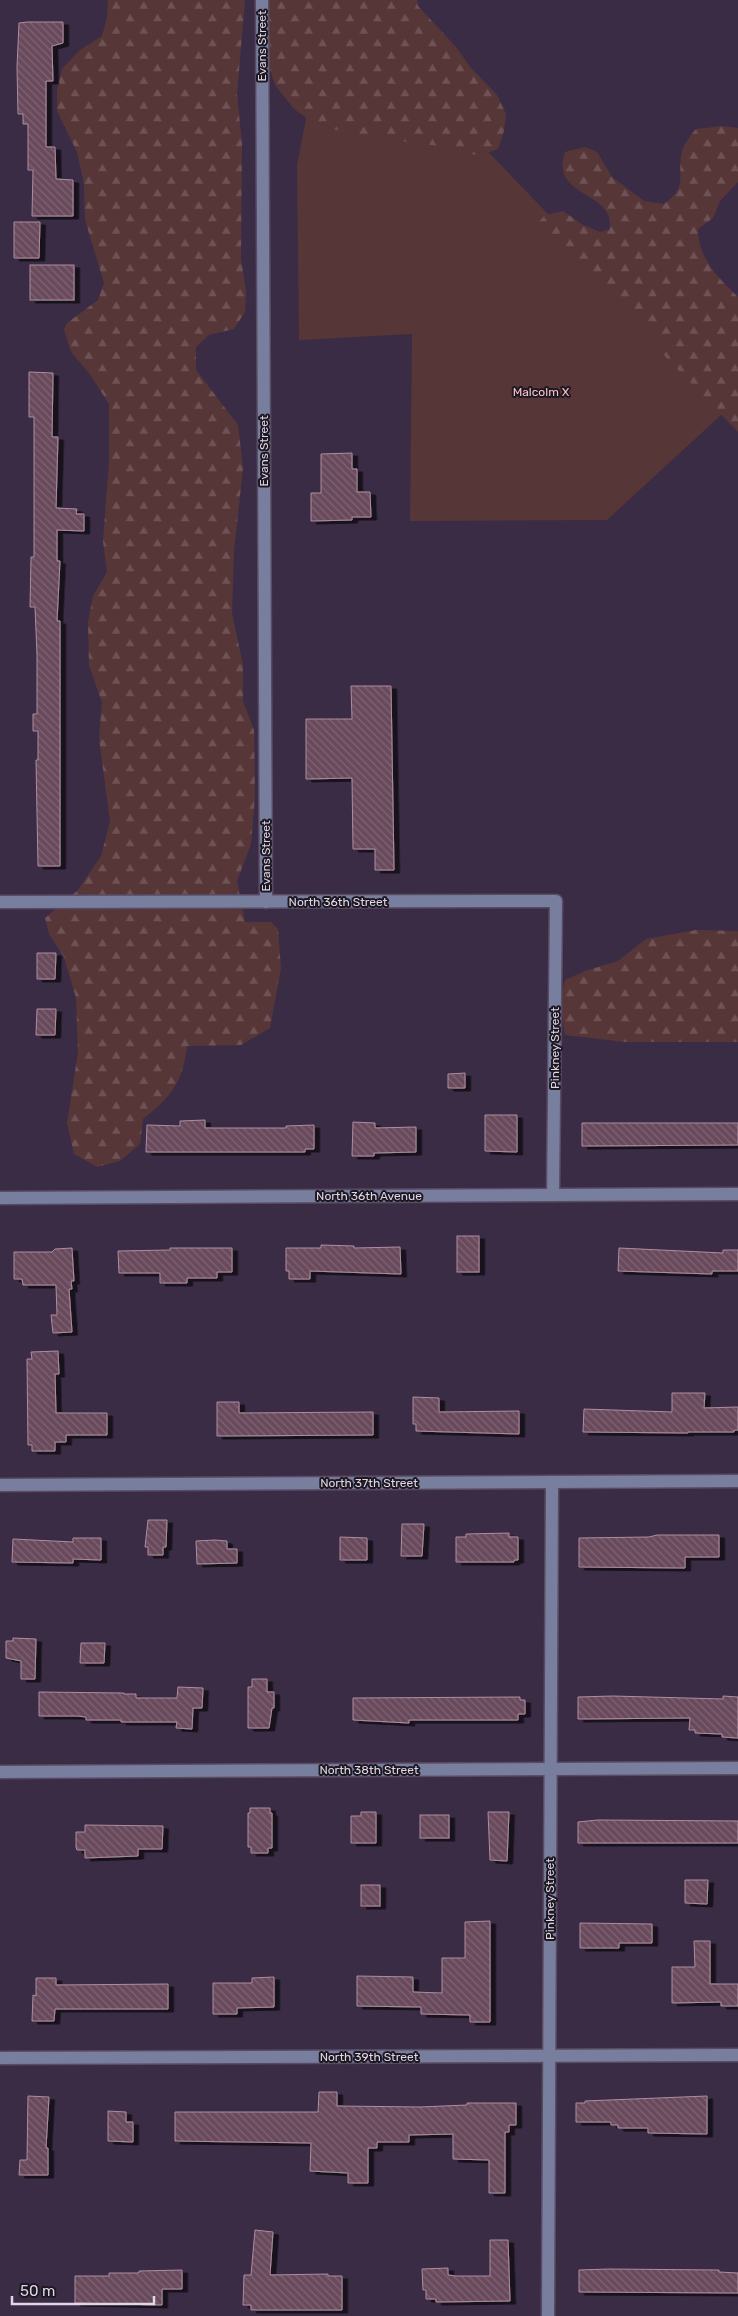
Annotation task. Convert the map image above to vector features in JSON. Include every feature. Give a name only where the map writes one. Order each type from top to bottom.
[{"type":"street","name":"Evans Street","points":[[262,0],[266,902]]},
{"type":"street","name":"North 36th Street","points":[[0,902],[556,901]]},
{"type":"street","name":"Pinkney Street","points":[[553,1196],[556,901]]},
{"type":"street","name":"North 36th Avenue","points":[[0,1198],[738,1194]]},
{"type":"street","name":"North 37th Street","points":[[0,1485],[738,1481]]},
{"type":"street","name":"Pinkney Street","points":[[548,2316],[552,1482]]},
{"type":"street","name":"North 38th Street","points":[[0,1772],[738,1768]]},
{"type":"street","name":"North 39th Street","points":[[0,2058],[738,2055]]},
{"type":"green space","points":[[108,0],[245,0],[237,94],[242,143],[241,259],[246,291],[245,312],[234,329],[209,335],[196,347],[196,370],[238,425],[243,468],[234,551],[232,613],[243,665],[243,701],[254,730],[255,796],[251,844],[237,881],[245,922],[271,922],[278,929],[281,968],[270,1028],[241,1045],[187,1046],[182,1070],[174,1088],[161,1104],[143,1119],[140,1144],[120,1161],[97,1167],[74,1154],[67,1123],[78,1052],[76,998],[64,957],[49,934],[45,918],[78,890],[101,856],[110,822],[99,738],[102,703],[89,665],[88,622],[93,596],[107,572],[103,541],[109,463],[109,404],[89,373],[71,352],[64,329],[67,323],[98,300],[104,283],[85,220],[84,184],[77,152],[57,111],[57,89],[62,69],[80,50],[102,36],[107,18]]},
{"type":"green space","points":[[265,0],[417,0],[418,6],[456,47],[471,68],[497,95],[506,114],[504,131],[498,149],[481,155],[455,153],[439,146],[371,137],[318,126],[294,109],[275,85],[268,62]]},
{"type":"green space","name":"Malcolm X","points":[[313,83],[469,132],[732,405],[607,520],[410,521],[412,334],[299,340],[297,165]]},
{"type":"green space","points":[[723,126],[738,128],[738,182],[720,201],[713,218],[698,229],[701,249],[710,267],[738,297],[738,432],[660,351],[645,324],[609,291],[586,277],[562,256],[545,238],[539,222],[545,215],[563,211],[583,225],[600,232],[610,229],[609,217],[604,208],[571,184],[565,176],[563,165],[565,152],[585,147],[597,152],[612,177],[644,201],[664,204],[679,188],[681,156],[691,135],[696,129]]},
{"type":"green space","points":[[696,930],[738,931],[738,1042],[625,1042],[565,1035],[560,1001],[565,980],[585,971],[618,961],[646,939]]},
{"type":"building","points":[[63,22],[63,43],[52,46],[53,81],[46,81],[46,147],[55,147],[56,179],[73,180],[73,216],[32,216],[33,170],[28,170],[28,124],[23,124],[23,114],[18,114],[17,67],[19,23]]},
{"type":"building","points":[[14,222],[40,222],[39,258],[14,258]]},
{"type":"building","points":[[30,265],[74,265],[74,300],[30,300]]},
{"type":"building","points":[[29,372],[53,373],[52,437],[58,437],[56,508],[77,509],[76,514],[84,514],[84,531],[57,530],[57,561],[60,561],[57,621],[60,621],[60,866],[38,866],[36,760],[38,760],[38,731],[33,731],[33,714],[37,714],[37,655],[35,607],[30,607],[31,557],[34,557],[34,417],[29,417]]},
{"type":"building","points":[[352,453],[352,469],[357,469],[357,492],[370,492],[371,517],[352,517],[352,520],[311,521],[311,493],[321,493],[321,454]]},
{"type":"building","points":[[351,686],[391,686],[394,870],[375,870],[375,849],[353,849],[352,778],[306,779],[306,719],[352,719]]},
{"type":"building","points":[[37,953],[56,953],[55,979],[37,979]]},
{"type":"building","points":[[37,1009],[56,1009],[55,1035],[36,1035]]},
{"type":"building","points":[[465,1073],[465,1088],[448,1088],[448,1074]]},
{"type":"building","points":[[485,1115],[517,1115],[517,1152],[485,1151]]},
{"type":"building","points":[[205,1120],[205,1128],[286,1128],[286,1126],[314,1125],[314,1149],[305,1149],[305,1152],[146,1152],[147,1125],[180,1126],[180,1121]]},
{"type":"building","points":[[353,1122],[375,1123],[375,1128],[416,1127],[416,1152],[374,1153],[374,1156],[352,1156]]},
{"type":"building","points":[[582,1123],[738,1123],[738,1145],[582,1146]]},
{"type":"building","points":[[457,1236],[479,1236],[479,1272],[457,1272]]},
{"type":"building","points":[[321,1245],[354,1246],[354,1248],[400,1247],[401,1274],[310,1271],[310,1279],[289,1279],[289,1271],[286,1271],[286,1248],[321,1248]]},
{"type":"building","points":[[72,1248],[74,1281],[71,1281],[72,1289],[69,1289],[72,1332],[53,1333],[51,1315],[57,1315],[56,1285],[23,1285],[22,1279],[14,1279],[14,1252],[52,1252],[55,1249]]},
{"type":"building","points":[[170,1248],[232,1248],[232,1272],[217,1272],[217,1278],[187,1278],[187,1283],[160,1283],[160,1273],[119,1273],[118,1251],[170,1250]]},
{"type":"building","points":[[619,1248],[723,1253],[723,1250],[738,1250],[738,1271],[712,1271],[712,1274],[618,1271]]},
{"type":"building","points":[[58,1351],[59,1374],[55,1374],[56,1413],[107,1413],[107,1435],[66,1435],[66,1442],[55,1442],[55,1451],[32,1451],[32,1445],[28,1445],[27,1359],[32,1359],[31,1352]]},
{"type":"building","points":[[672,1393],[705,1393],[704,1408],[738,1407],[738,1430],[734,1430],[734,1432],[688,1433],[583,1432],[584,1409],[672,1412]]},
{"type":"building","points":[[413,1397],[439,1398],[439,1412],[519,1411],[519,1434],[416,1431],[416,1424],[413,1424]]},
{"type":"building","points":[[217,1402],[239,1402],[239,1413],[373,1412],[373,1435],[217,1436]]},
{"type":"building","points":[[148,1520],[167,1520],[166,1547],[163,1547],[163,1555],[148,1555],[148,1547],[145,1547]]},
{"type":"building","points":[[402,1524],[424,1524],[422,1556],[401,1556]]},
{"type":"building","points":[[509,1533],[509,1537],[518,1537],[518,1560],[514,1560],[514,1562],[456,1562],[456,1537],[466,1537],[466,1534]]},
{"type":"building","points":[[657,1535],[719,1535],[719,1557],[685,1557],[685,1568],[579,1567],[579,1538],[649,1537]]},
{"type":"building","points":[[340,1537],[367,1538],[367,1560],[340,1560]]},
{"type":"building","points":[[73,1538],[101,1538],[101,1560],[73,1559],[73,1563],[12,1562],[13,1539],[73,1542]]},
{"type":"building","points":[[196,1541],[227,1541],[227,1549],[237,1549],[237,1563],[197,1564]]},
{"type":"building","points":[[13,1638],[36,1639],[35,1679],[21,1679],[21,1661],[6,1658],[6,1641],[13,1641]]},
{"type":"building","points":[[81,1643],[105,1643],[104,1663],[80,1663]]},
{"type":"building","points":[[252,1679],[267,1679],[267,1692],[274,1692],[274,1708],[272,1708],[269,1728],[248,1728],[248,1687],[252,1687]]},
{"type":"building","points":[[178,1687],[203,1688],[202,1708],[193,1708],[192,1729],[176,1728],[177,1722],[121,1722],[121,1720],[86,1720],[86,1717],[77,1716],[39,1716],[39,1692],[124,1693],[136,1694],[136,1698],[177,1698]]},
{"type":"building","points":[[723,1696],[738,1697],[738,1738],[722,1737],[722,1734],[695,1733],[695,1730],[689,1730],[690,1718],[578,1719],[578,1697],[723,1699]]},
{"type":"building","points":[[520,1697],[520,1700],[525,1700],[525,1714],[518,1714],[518,1720],[409,1720],[409,1723],[353,1720],[353,1698]]},
{"type":"building","points":[[250,1808],[270,1808],[270,1813],[272,1813],[272,1848],[268,1848],[268,1853],[251,1853],[251,1847],[248,1847],[248,1813],[250,1813]]},
{"type":"building","points":[[361,1812],[376,1812],[376,1843],[351,1843],[351,1816],[361,1816]]},
{"type":"building","points":[[488,1812],[509,1812],[507,1861],[490,1860]]},
{"type":"building","points":[[420,1815],[449,1815],[449,1838],[420,1838]]},
{"type":"building","points":[[598,1820],[738,1821],[738,1843],[578,1843],[578,1822]]},
{"type":"building","points":[[85,1825],[163,1826],[162,1849],[138,1849],[138,1856],[85,1858],[85,1850],[77,1850],[76,1832],[85,1832]]},
{"type":"building","points":[[685,1880],[708,1880],[707,1904],[685,1903]]},
{"type":"building","points":[[361,1885],[380,1885],[380,1906],[361,1906]]},
{"type":"building","points":[[490,1921],[490,2022],[470,2022],[470,2015],[421,2014],[421,2007],[357,2006],[357,1976],[413,1977],[413,1992],[442,1993],[442,1958],[465,1958],[465,1922]]},
{"type":"building","points":[[580,1923],[652,1924],[652,1943],[619,1943],[619,1948],[580,1948]]},
{"type":"building","points":[[694,1941],[710,1941],[710,1984],[738,1984],[738,2006],[721,2006],[721,2002],[672,2003],[672,1967],[695,1967]]},
{"type":"building","points":[[274,1977],[274,2007],[237,2008],[237,2014],[213,2014],[213,1983],[252,1983],[252,1978]]},
{"type":"building","points":[[36,1978],[56,1978],[56,1985],[168,1984],[168,2009],[55,2009],[54,2021],[32,2021],[33,1995],[36,1996]]},
{"type":"building","points":[[319,2092],[337,2092],[337,2106],[420,2107],[467,2105],[467,2103],[516,2103],[516,2125],[509,2125],[509,2132],[505,2132],[505,2193],[489,2193],[489,2160],[453,2159],[453,2134],[409,2135],[409,2142],[377,2142],[377,2148],[368,2148],[368,2183],[348,2183],[348,2173],[310,2171],[311,2143],[175,2141],[175,2112],[318,2112]]},
{"type":"building","points":[[28,2096],[49,2097],[46,2148],[48,2148],[48,2175],[19,2175],[20,2160],[27,2160]]},
{"type":"building","points":[[707,2096],[707,2134],[648,2133],[648,2128],[618,2128],[618,2125],[611,2125],[611,2122],[576,2122],[576,2103],[585,2103],[585,2101]]},
{"type":"building","points":[[108,2111],[126,2112],[126,2122],[133,2122],[133,2142],[108,2141]]},
{"type":"building","points":[[255,2230],[273,2232],[270,2275],[328,2274],[328,2276],[342,2276],[342,2310],[251,2310],[251,2305],[243,2305],[244,2275],[251,2275]]},
{"type":"building","points":[[490,2240],[508,2240],[510,2301],[436,2302],[436,2299],[426,2299],[426,2290],[423,2290],[422,2269],[448,2268],[448,2275],[490,2276]]},
{"type":"building","points":[[182,2270],[182,2289],[162,2289],[162,2305],[75,2303],[75,2276],[109,2276],[109,2273]]},
{"type":"building","points":[[579,2270],[719,2270],[719,2272],[738,2273],[738,2293],[579,2292]]}]
